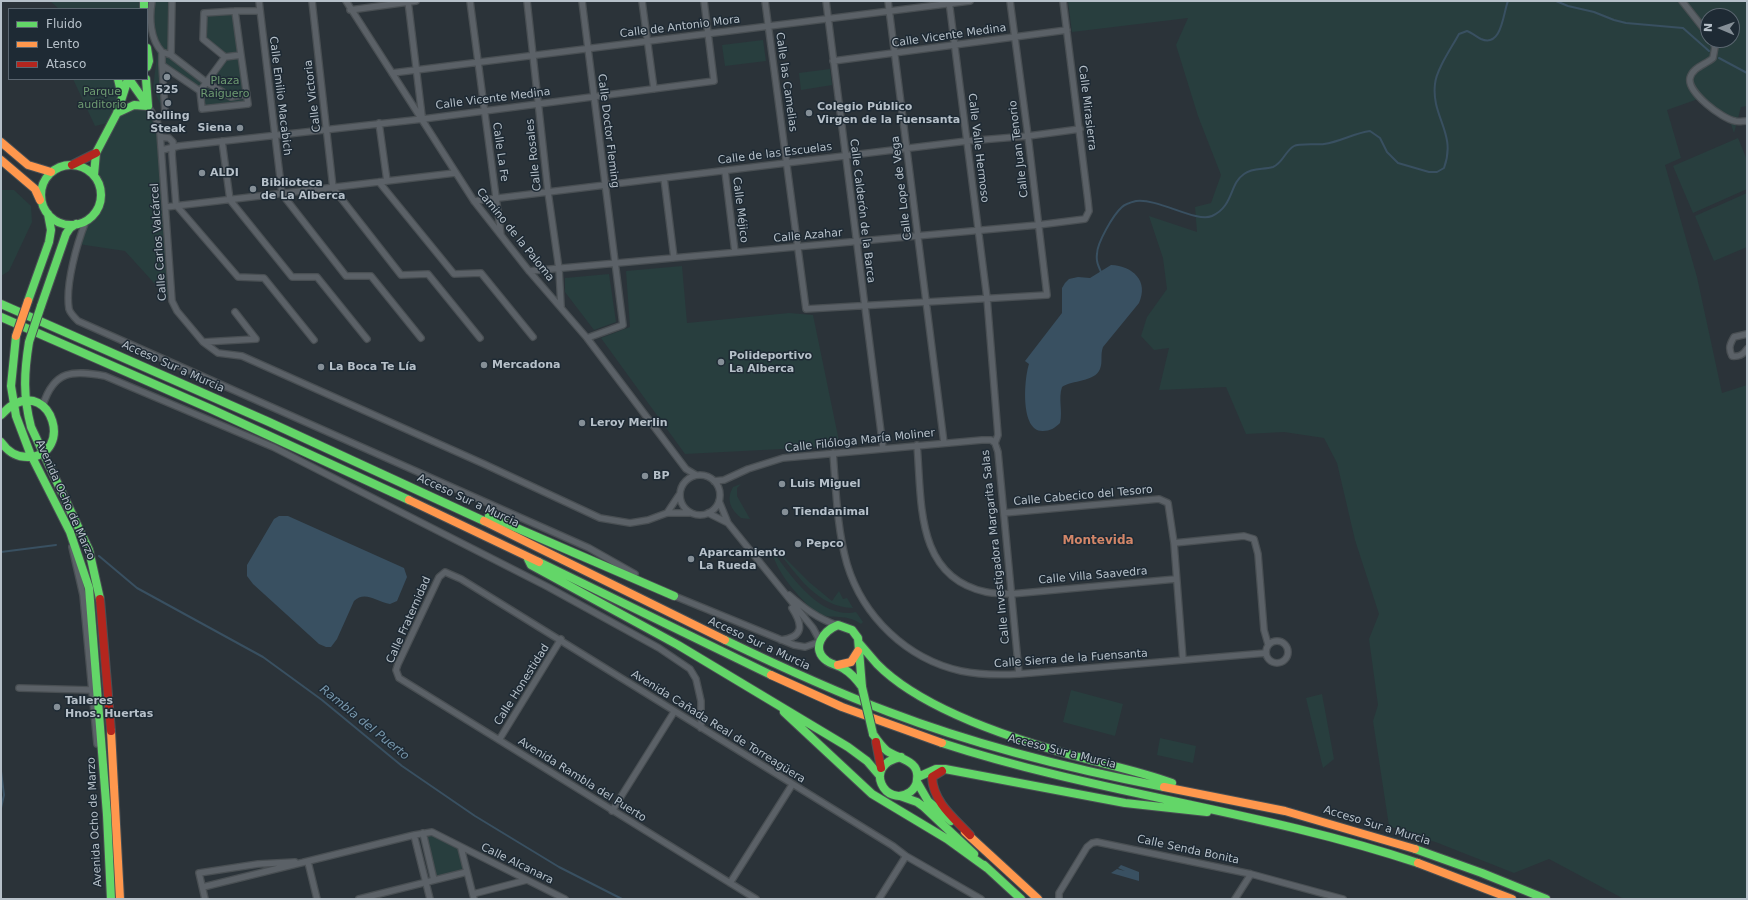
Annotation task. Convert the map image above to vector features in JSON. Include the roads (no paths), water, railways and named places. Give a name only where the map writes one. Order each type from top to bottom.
[{"type":"main road","points":[[118,80],[122,96]]},
{"type":"main road","points":[[94,175],[96,153],[117,113],[128,80]]},
{"type":"main road","points":[[129,80],[148,106]]},
{"type":"main road","points":[[146,80],[148,106]]},
{"type":"main road","points":[[117,113],[134,104],[148,106]]},
{"type":"main road","points":[[1,142],[28,165],[51,172]]},
{"type":"main road","points":[[72,165],[96,153]]},
{"type":"main road","points":[[1,160],[35,189],[43,205],[48,214],[61,222],[76,224],[86,221],[94,213],[99,204],[101,194],[99,184],[94,175],[85,168],[72,165],[60,166],[51,172],[43,183],[41,193],[43,205]]},
{"type":"main road","name":"Avenida Ocho de Marzo","points":[[48,214],[51,230],[49,242],[16,336],[12,376],[13,403],[19,425],[33,457],[81,558],[89,588],[107,815],[110,899]]},
{"type":"main road","name":"Avenida Ocho de Marzo","points":[[76,224],[70,228],[66,234],[29,342],[24,375],[25,400],[31,427],[89,550],[98,581],[111,729],[120,899]]},
{"type":"main road","name":"Acceso Sur a Murcia","points":[[1,304],[359,461],[538,547],[760,658],[849,696],[928,726],[1010,751],[1125,779],[1195,791],[1284,810],[1379,837],[1439,856],[1546,899]]},
{"type":"main road","name":"Acceso Sur a Murcia","points":[[1,317],[255,428],[527,556],[755,668],[886,723],[978,754],[1033,770],[1231,813],[1368,847],[1435,869],[1512,899]]},
{"type":"main road","points":[[1,415],[13,403],[33,400],[43,405],[51,413],[55,424],[52,440],[43,453],[33,457],[19,457],[11,453],[1,442]]},
{"type":"main road","points":[[359,461],[674,596]]},
{"type":"main road","points":[[527,556],[531,565],[678,645],[848,747],[880,771]]},
{"type":"main road","points":[[862,687],[846,670],[826,660],[822,655],[819,641],[823,633],[830,627],[838,625],[846,626],[852,630],[859,646],[862,687],[873,734],[880,754],[880,781],[887,792],[917,802],[932,813],[987,868],[1021,899]]},
{"type":"main road","points":[[859,646],[895,679],[921,695],[956,713],[1021,740],[1160,778],[1195,791]]},
{"type":"main road","points":[[838,665],[851,662],[859,646]]},
{"type":"main road","points":[[778,706],[872,794],[947,839],[987,868]]},
{"type":"main road","points":[[873,734],[885,750],[906,759],[915,766],[917,780],[923,796],[970,835]]},
{"type":"main road","points":[[880,771],[889,759],[901,757]]},
{"type":"main road","points":[[900,796],[910,792],[917,780],[936,769],[945,769],[1125,803],[1194,812],[1231,813]]},
{"type":"main road","points":[[945,769],[932,777],[931,785],[934,795],[970,835],[1038,899]]},
{"type":"street","points":[[152,1],[151,28],[156,43],[162,52],[165,112]]},
{"type":"street","points":[[171,55],[172,1]]},
{"type":"street","name":"Calle Emilio Macabich","points":[[259,1],[282,194]]},
{"type":"street","name":"Calle Victoria","points":[[312,1],[333,188]]},
{"type":"street","name":"Camino de la Paloma","points":[[346,1],[350,10],[474,201],[530,271],[587,338],[686,469],[696,475]]},
{"type":"street","points":[[350,10],[416,1]]},
{"type":"street","name":"Calle La Fe","points":[[470,1],[501,235]]},
{"type":"street","name":"Calle Rosales","points":[[527,1],[548,192],[559,268],[561,306]]},
{"type":"street","name":"Calle Doctor Fleming","points":[[582,1],[604,185],[623,326],[587,338]]},
{"type":"street","points":[[642,1],[654,89]]},
{"type":"street","points":[[704,1],[708,34]]},
{"type":"street","name":"Calle las Camelias","points":[[765,1],[806,309],[864,305]]},
{"type":"street","name":"Calle Calderón de la Barca","points":[[826,1],[883,448]]},
{"type":"street","name":"Calle Lope de Vega","points":[[888,1],[896,53],[944,443]]},
{"type":"street","name":"Calle de Antonio Mora","points":[[392,73],[828,19],[949,2],[970,1]]},
{"type":"street","name":"Calle Juan Tenorio","points":[[987,298],[1046,295],[1028,136],[1010,1]]},
{"type":"street","name":"Calle Mirasierra","points":[[1063,1],[1080,129],[1089,210],[1087,217]]},
{"type":"street","points":[[1682,1],[1700,24]]},
{"type":"street","points":[[408,2],[422,119]]},
{"type":"street","name":"Calle Valle Hermoso","points":[[949,2],[987,298]]},
{"type":"street","points":[[235,11],[248,104],[202,110],[200,91],[206,82],[225,57],[241,55]]},
{"type":"street","points":[[225,57],[203,39],[204,13],[260,11]]},
{"type":"street","name":"Calle Vicente Medina","points":[[833,61],[1066,30]]},
{"type":"street","name":"Calle Vicente Medina","points":[[162,150],[275,134],[422,119],[714,81],[708,34]]},
{"type":"street","points":[[1715,48],[1712,58],[1694,70],[1690,78],[1690,83],[1695,92],[1717,113],[1734,121],[1747,121]]},
{"type":"street","points":[[162,52],[171,55],[206,82],[231,97],[246,94]]},
{"type":"street","points":[[162,65],[200,91]]},
{"type":"street","name":"Calle Carlos Valcárcel","points":[[148,106],[157,121],[161,137],[172,301],[177,310],[203,342],[214,351],[242,356],[600,518],[618,522],[636,522],[667,513],[689,513]]},
{"type":"street","points":[[379,123],[386,181]]},
{"type":"street","name":"Calle de las Escuelas","points":[[474,201],[908,148],[1028,136],[1080,129]]},
{"type":"street","points":[[161,137],[171,139],[173,148]]},
{"type":"street","points":[[222,141],[230,200],[292,277],[317,277],[367,339]]},
{"type":"street","name":"Calle Carlos Valcárcel","points":[[173,148],[176,205]]},
{"type":"street","name":"Calle Méjico","points":[[725,171],[735,252]]},
{"type":"street","points":[[166,207],[455,173]]},
{"type":"street","points":[[664,178],[674,258]]},
{"type":"street","points":[[379,182],[454,274],[481,273],[533,338]]},
{"type":"street","points":[[333,188],[401,275],[428,274],[480,338]]},
{"type":"street","points":[[282,194],[346,276],[371,276],[421,338]]},
{"type":"street","points":[[176,205],[238,277],[264,278],[314,340]]},
{"type":"street","name":"Calle Azahar","points":[[530,271],[1081,221],[1087,217]]},
{"type":"street","points":[[86,221],[73,265],[69,298],[69,311],[78,321],[589,548],[674,596],[794,646],[805,646],[819,641],[813,628],[728,523],[719,500]]},
{"type":"street","points":[[864,305],[987,298]]},
{"type":"street","name":"Calle Investigadora Margarita Salas","points":[[987,298],[998,435],[995,443],[998,448],[1019,674]]},
{"type":"street","points":[[203,342],[256,339],[235,312]]},
{"type":"street","points":[[1747,334],[1734,337],[1730,344],[1730,351],[1732,356],[1737,357],[1744,354],[1747,349]]},
{"type":"street","points":[[43,405],[51,386],[61,377],[81,372],[105,376],[273,447],[548,587],[677,659],[690,670],[696,679],[701,701],[701,728]]},
{"type":"street","name":"Calle Filóloga María Moliner","points":[[714,481],[730,478],[748,469],[783,458],[944,443],[991,440],[995,443]]},
{"type":"street","name":"Calle Villa Saavedra","points":[[917,445],[924,528],[929,544],[934,555],[947,573],[963,584],[988,592],[1011,594],[1176,579]]},
{"type":"street","name":"Calle Sierra de la Fuensanta","points":[[833,453],[841,537],[847,564],[856,589],[879,623],[898,640],[915,652],[939,665],[962,671],[988,675],[1019,674],[1266,653]]},
{"type":"street","name":"Camino de la Paloma","points":[[686,469],[688,478]]},
{"type":"street","points":[[667,513],[688,478],[696,475],[704,475],[714,481],[720,491],[719,500],[714,510],[708,514],[696,515],[689,513],[681,502],[679,495]]},
{"type":"street","name":"Calle Filóloga María Moliner","points":[[720,491],[730,478]]},
{"type":"street","name":"Calle Cabecico del Tesoro","points":[[1004,513],[1164,500],[1168,503],[1170,508],[1174,543]]},
{"type":"street","points":[[708,514],[728,523]]},
{"type":"street","points":[[71,535],[70,541],[83,595],[91,690],[107,815]]},
{"type":"street","points":[[1183,660],[1174,543],[1244,536],[1254,539],[1258,554],[1264,630],[1268,644],[1266,653],[1270,660],[1278,663],[1286,659],[1288,651],[1284,643],[1276,640],[1268,644]]},
{"type":"street","name":"Avenida Cañada Real de Torreagüera","points":[[445,572],[461,578],[561,639],[674,712],[893,846],[906,856],[981,899]]},
{"type":"street","name":"Calle Fraternidad","points":[[399,678],[396,670],[398,664],[434,585],[439,577],[445,572]]},
{"type":"street","points":[[780,587],[800,619],[800,627],[796,636],[780,640]]},
{"type":"street","points":[[780,587],[812,614],[826,622],[838,625]]},
{"type":"street","name":"Calle Honestidad","points":[[499,740],[561,639]]},
{"type":"street","name":"Avenida Rambla del Puerto","points":[[399,678],[756,899]]},
{"type":"street","points":[[18,688],[91,690]]},
{"type":"street","points":[[612,811],[674,712]]},
{"type":"street","points":[[730,883],[792,785]]},
{"type":"street","name":"Calle Alcanara","points":[[423,833],[432,832],[461,848],[565,899]]},
{"type":"street","points":[[203,887],[423,833],[434,880]]},
{"type":"street","points":[[414,835],[430,899]]},
{"type":"street","name":"Calle Senda Bonita","points":[[1060,899],[1059,894],[1088,847],[1092,843],[1097,842],[1251,874],[1343,899]]},
{"type":"street","points":[[461,848],[473,896],[527,880]]},
{"type":"street","points":[[879,899],[906,856]]},
{"type":"street","points":[[206,899],[199,873],[258,864],[308,862]]},
{"type":"street","points":[[308,862],[317,899]]},
{"type":"street","points":[[362,899],[467,872]]},
{"type":"street","points":[[1235,899],[1251,874]]},
{"type":"water","points":[[1111,265],[1126,268],[1137,276],[1142,288],[1142,295],[1139,303],[1103,347],[1101,366],[1097,373],[1088,379],[1062,387],[1060,396],[1060,423],[1054,428],[1048,430],[1043,431],[1036,429],[1030,423],[1027,414],[1025,392],[1029,364],[1025,361],[1062,313],[1062,288],[1065,283],[1069,279],[1078,277],[1090,278]]},
{"type":"water","points":[[279,516],[288,516],[404,568],[407,577],[397,601],[390,604],[367,597],[358,598],[354,601],[337,639],[331,647],[326,647],[319,644],[253,584],[247,576],[247,565],[274,519]]},
{"type":"water","points":[[1121,865],[1139,872],[1139,881],[1111,873],[1117,869],[1125,871],[1118,868]]},
{"type":"waterway","points":[[1101,272],[1097,259],[1098,249],[1110,222],[1123,206],[1136,201],[1145,201],[1187,214],[1205,217],[1212,216],[1224,207],[1239,178],[1251,170],[1273,167],[1282,160],[1291,148],[1296,145],[1330,143],[1370,131],[1380,138],[1387,152],[1398,163],[1429,172],[1437,172],[1444,168],[1448,145],[1435,96],[1435,84],[1438,72],[1459,34],[1467,31],[1481,39],[1493,39],[1500,28],[1508,1]]},
{"type":"waterway","points":[[1556,1],[1626,23],[1683,28],[1709,51]]},
{"type":"waterway","points":[[1719,58],[1747,73]]},
{"type":"waterway","name":"Rambla del Puerto","points":[[1,552],[56,545]]},
{"type":"waterway","name":"Rambla del Puerto","points":[[99,556],[137,588],[263,657],[322,700],[402,766],[475,816],[559,867],[622,899]]},
{"type":"waterway","points":[[1,771],[4,795],[1,808]]},
{"type":"place","name":"525","points":[[167,77]]},
{"type":"place","name":"Rolling Steak","points":[[168,103]]},
{"type":"place","name":"Colegio Público Virgen de la Fuensanta","points":[[809,113]]},
{"type":"place","name":"Siena","points":[[240,128]]},
{"type":"place","name":"ALDI","points":[[202,173]]},
{"type":"place","name":"Biblioteca de La Alberca","points":[[253,189]]},
{"type":"place","name":"Polideportivo La Alberca","points":[[721,362]]},
{"type":"place","name":"Mercadona","points":[[484,365]]},
{"type":"place","name":"La Boca Te Lía","points":[[321,367]]},
{"type":"place","name":"Leroy Merlin","points":[[582,423]]},
{"type":"place","name":"BP","points":[[645,476]]},
{"type":"place","name":"Luis Miguel","points":[[782,484]]},
{"type":"place","name":"Tiendanimal","points":[[785,512]]},
{"type":"place","name":"Pepco","points":[[798,544]]},
{"type":"place","name":"Aparcamiento La Rueda","points":[[691,559]]},
{"type":"place","name":"Talleres Hnos. Huertas","points":[[57,707]]},
{"type":"district","name":"Montevida","points":[[1098,541]]},
{"type":"park label","name":"Plaza Raiguero","points":[[225,87]]},
{"type":"park label","name":"Parque auditorio","points":[[102,98]]}]
